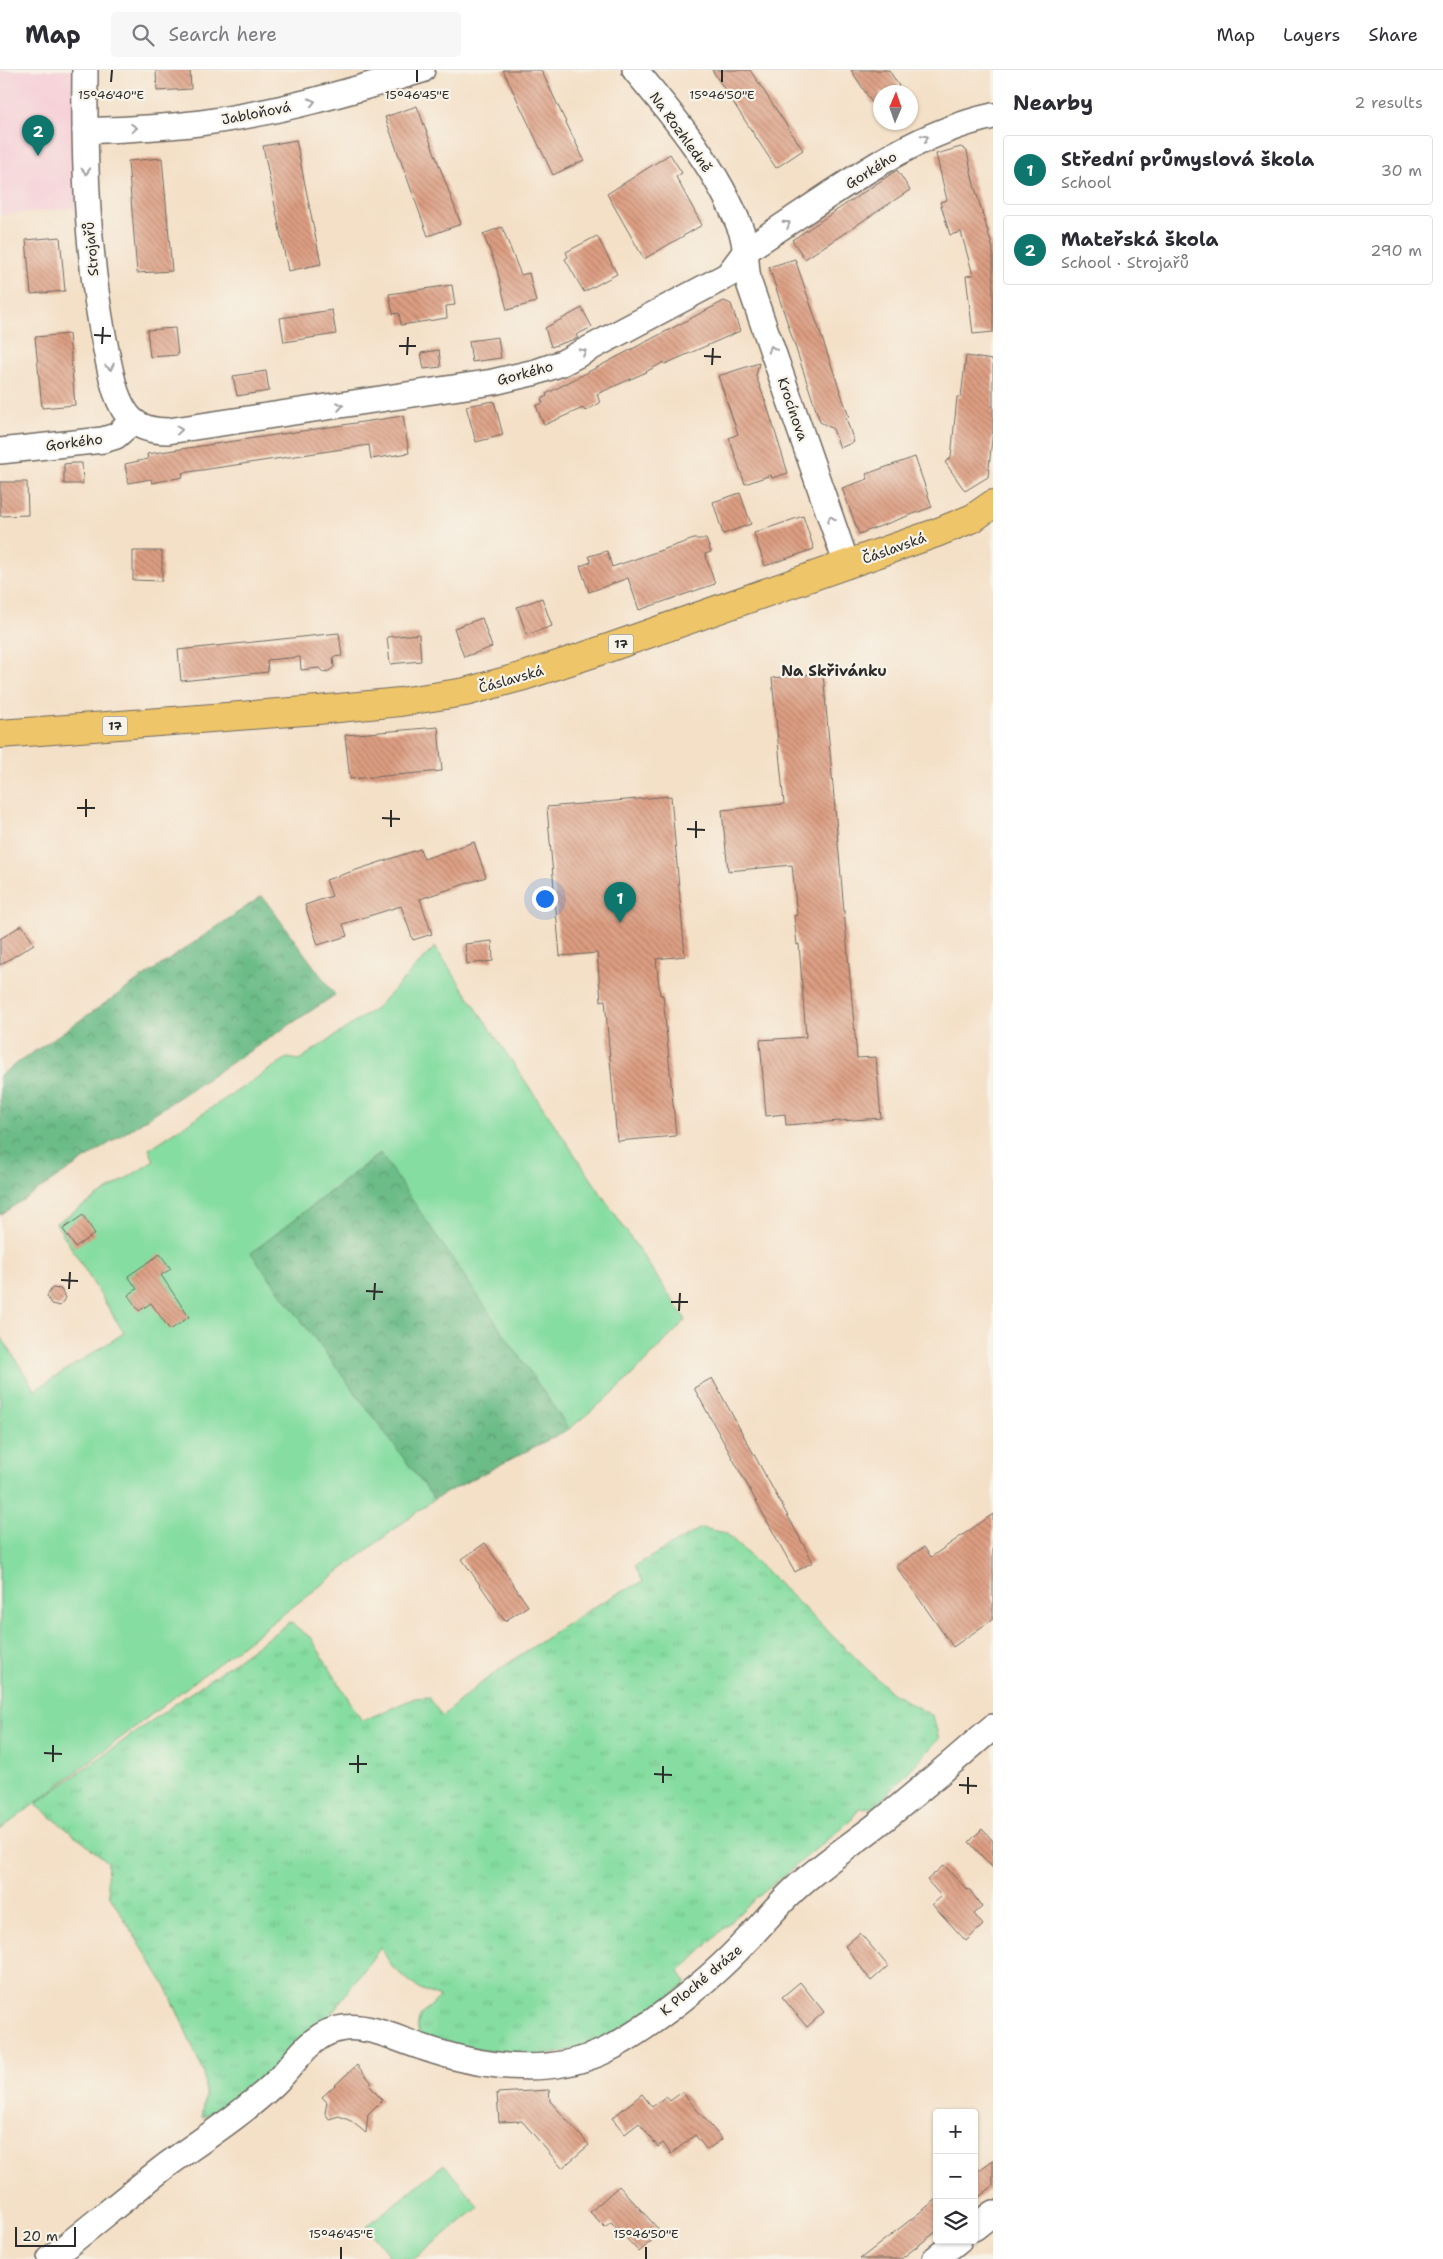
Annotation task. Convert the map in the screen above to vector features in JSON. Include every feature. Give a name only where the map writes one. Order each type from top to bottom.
[{"type":"main road","name":"Čáslavská","points":[[0,734],[334,709],[400,702],[465,692],[574,660],[846,565],[956,525],[980,514],[993,504]]},
{"type":"street","name":"Strojařů","points":[[85,70],[87,200],[92,270],[98,310],[115,387],[124,409],[133,420]]},
{"type":"street","name":"Jabloňová","points":[[85,131],[172,126],[232,118],[349,93],[422,70]]},
{"type":"street","name":"Na Rozhledně","points":[[635,70],[708,165],[739,225],[746,251]]},
{"type":"street","name":"Gorkého","points":[[0,451],[103,440],[116,436],[133,420],[157,431],[179,431],[493,382],[536,372],[562,363],[728,275],[746,251],[889,157],[925,137],[958,124],[993,116]]},
{"type":"street","name":"Krocínova","points":[[746,251],[749,283],[846,565]]},
{"type":"street","name":"K Ploché dráze","points":[[50,2259],[162,2170],[255,2101],[285,2073],[305,2048],[315,2039],[334,2030],[345,2028],[374,2031],[460,2058],[515,2066],[559,2066],[605,2051],[632,2035],[673,2005],[719,1967],[797,1887],[909,1799],[993,1727]]},
{"type":"street","points":[[978,2225],[993,2213]]},
{"type":"street","points":[[935,2259],[954,2244]]},
{"type":"shaded area","points":[[0,70],[75,70],[77,208],[0,215]]},
{"type":"green space","points":[[262,896],[335,995],[0,1215],[0,1075]]},
{"type":"green space","points":[[435,947],[686,1320],[618,1389],[569,1429],[380,1153],[251,1253],[434,1499],[0,1830],[0,1335],[35,1390],[124,1333],[56,1223],[154,1161],[149,1149],[287,1058],[299,1060],[376,1008]]},
{"type":"green space","points":[[381,1153],[569,1429],[434,1499],[251,1253]]},
{"type":"green space","points":[[701,1528],[726,1533],[892,1693],[933,1716],[939,1739],[875,1807],[859,1808],[851,1820],[748,1905],[679,1972],[686,1982],[682,1988],[595,2045],[529,2059],[421,2039],[418,2032],[419,2020],[425,2011],[440,1997],[418,1988],[392,1967],[381,1947],[324,2023],[289,2048],[273,2069],[235,2099],[202,2118],[205,2097],[204,2073],[167,1988],[110,1896],[107,1881],[108,1862],[35,1804],[290,1622],[311,1638],[362,1721],[415,1698],[429,1697],[442,1717],[477,1687],[527,1651],[590,1609],[643,1582],[635,1566]]},
{"type":"green space","points":[[444,2164],[479,2207],[414,2259],[392,2259],[366,2227]]},
{"type":"building","points":[[156,70],[190,70],[191,89],[157,91]]},
{"type":"building","points":[[503,70],[541,70],[584,160],[553,175]]},
{"type":"building","points":[[712,70],[750,70],[803,150],[776,168]]},
{"type":"building","points":[[851,70],[889,70],[898,85],[873,85],[873,104]]},
{"type":"building","points":[[417,106],[461,224],[428,236],[385,117]]},
{"type":"building","points":[[296,140],[321,264],[288,271],[263,146]]},
{"type":"building","points":[[961,147],[967,151],[973,181],[993,249],[993,332],[973,334],[966,276],[973,275],[961,232],[950,235],[940,202],[947,200],[936,154]]},
{"type":"building","points":[[670,154],[682,173],[676,177],[702,225],[644,259],[607,194]]},
{"type":"building","points":[[162,158],[172,271],[137,273],[128,161]]},
{"type":"building","points":[[897,170],[910,190],[805,259],[792,240]]},
{"type":"building","points":[[502,227],[521,275],[529,273],[536,302],[507,310],[496,266],[483,234]]},
{"type":"building","points":[[597,236],[617,274],[584,292],[565,259],[568,257],[566,252]]},
{"type":"building","points":[[60,237],[65,291],[31,294],[26,240]]},
{"type":"building","points":[[795,259],[849,417],[846,418],[854,442],[840,448],[833,429],[820,422],[769,267]]},
{"type":"building","points":[[452,285],[455,305],[446,306],[447,318],[401,325],[399,313],[393,314],[389,294]]},
{"type":"building","points":[[724,301],[731,304],[740,331],[665,364],[664,362],[597,394],[600,403],[585,411],[583,408],[544,425],[536,406],[543,403],[541,399],[547,396],[546,394]]},
{"type":"building","points":[[582,308],[592,327],[576,335],[578,338],[551,347],[545,328]]},
{"type":"building","points":[[332,310],[336,334],[284,342],[280,318]]},
{"type":"building","points":[[175,328],[178,355],[150,357],[147,330]]},
{"type":"building","points":[[69,334],[75,405],[42,408],[35,337]]},
{"type":"building","points":[[498,337],[501,358],[472,362],[469,341]]},
{"type":"building","points":[[439,350],[441,367],[424,369],[421,353]]},
{"type":"building","points":[[966,356],[993,360],[993,429],[988,477],[965,491],[945,462],[951,458],[957,397],[961,397]]},
{"type":"building","points":[[759,363],[756,376],[788,473],[772,478],[771,475],[745,484],[729,438],[738,434],[718,376]]},
{"type":"building","points":[[266,371],[269,391],[237,396],[233,376]]},
{"type":"building","points":[[494,401],[503,435],[476,442],[466,406]]},
{"type":"building","points":[[403,416],[409,453],[371,459],[369,445],[182,473],[183,477],[152,483],[151,479],[128,483],[125,464],[148,459],[147,454]]},
{"type":"building","points":[[915,457],[932,507],[859,534],[842,488],[868,479],[866,474]]},
{"type":"building","points":[[82,463],[83,484],[64,484],[64,464]]},
{"type":"building","points":[[0,482],[27,482],[28,515],[0,516]]},
{"type":"building","points":[[740,493],[751,524],[723,534],[713,502]]},
{"type":"building","points":[[803,516],[814,549],[765,566],[754,533]]},
{"type":"building","points":[[694,539],[706,539],[711,552],[705,554],[715,584],[639,610],[628,578],[589,592],[580,566],[591,562],[589,556],[607,551],[612,567]]},
{"type":"building","points":[[133,551],[162,551],[162,581],[133,580]]},
{"type":"building","points":[[542,598],[552,626],[527,635],[517,607]]},
{"type":"building","points":[[482,618],[492,647],[464,657],[454,628]]},
{"type":"building","points":[[339,633],[342,656],[333,657],[334,667],[329,671],[323,672],[319,668],[301,670],[300,657],[267,660],[268,672],[181,681],[178,650]]},
{"type":"building","points":[[419,634],[421,661],[390,664],[387,637]]},
{"type":"building","points":[[823,673],[857,1058],[876,1057],[881,1118],[786,1125],[785,1114],[766,1116],[760,1040],[806,1037],[799,944],[797,945],[794,916],[797,915],[792,865],[728,871],[722,810],[784,804],[772,678]]},
{"type":"building","points":[[438,727],[442,771],[350,779],[345,735]]},
{"type":"building","points":[[671,796],[685,956],[656,959],[660,995],[663,995],[676,1136],[617,1141],[605,1000],[601,1001],[597,953],[560,956],[547,807]]},
{"type":"building","points":[[474,842],[486,877],[420,899],[432,934],[413,940],[401,906],[343,924],[347,936],[318,945],[305,905],[332,896],[326,880],[420,849],[424,859]]},
{"type":"building","points":[[22,925],[34,944],[0,965],[0,939]]},
{"type":"building","points":[[492,941],[493,961],[467,964],[465,944]]},
{"type":"building","points":[[83,1215],[95,1234],[75,1247],[63,1229]]},
{"type":"building","points":[[160,1254],[171,1269],[161,1275],[189,1317],[170,1330],[151,1303],[139,1311],[128,1295],[137,1289],[128,1276]]},
{"type":"building","points":[[52,1288],[61,1289],[65,1298],[60,1306],[51,1304],[47,1296]]},
{"type":"building","points":[[712,1378],[813,1562],[795,1572],[694,1388]]},
{"type":"building","points":[[993,1514],[993,1619],[953,1647],[896,1566],[924,1547],[931,1557]]},
{"type":"building","points":[[485,1543],[528,1606],[505,1621],[462,1559]]},
{"type":"building","points":[[982,1829],[993,1841],[993,1868],[969,1842]]},
{"type":"building","points":[[944,1865],[966,1889],[970,1890],[982,1907],[974,1914],[983,1925],[966,1941],[932,1904],[941,1896],[927,1880]]},
{"type":"building","points":[[860,1933],[888,1966],[871,1981],[845,1946]]},
{"type":"building","points":[[800,1982],[824,2012],[807,2027],[782,1997]]},
{"type":"building","points":[[357,2065],[372,2083],[369,2085],[382,2100],[368,2114],[366,2133],[351,2121],[339,2116],[329,2119],[325,2113],[327,2102],[322,2097]]},
{"type":"building","points":[[549,2090],[550,2101],[589,2145],[562,2168],[522,2121],[499,2122],[497,2093]]},
{"type":"building","points":[[682,2092],[722,2139],[707,2150],[695,2135],[671,2154],[663,2143],[658,2147],[639,2123],[625,2134],[612,2118],[642,2094],[652,2107],[666,2096],[670,2101]]},
{"type":"building","points":[[993,2160],[993,2186],[978,2198],[978,2171]]},
{"type":"building","points":[[619,2186],[661,2232],[639,2252],[611,2222],[605,2227],[590,2212]]},
{"type":"building","points":[[933,2202],[933,2234],[901,2259],[860,2259]]},
{"type":"place","name":"Mateřská škola","points":[[38,156]]},
{"type":"place","name":"Střední průmyslová škola","points":[[620,923]]},
{"type":"district","name":"Na Skřivánku","points":[[834,671]]}]
